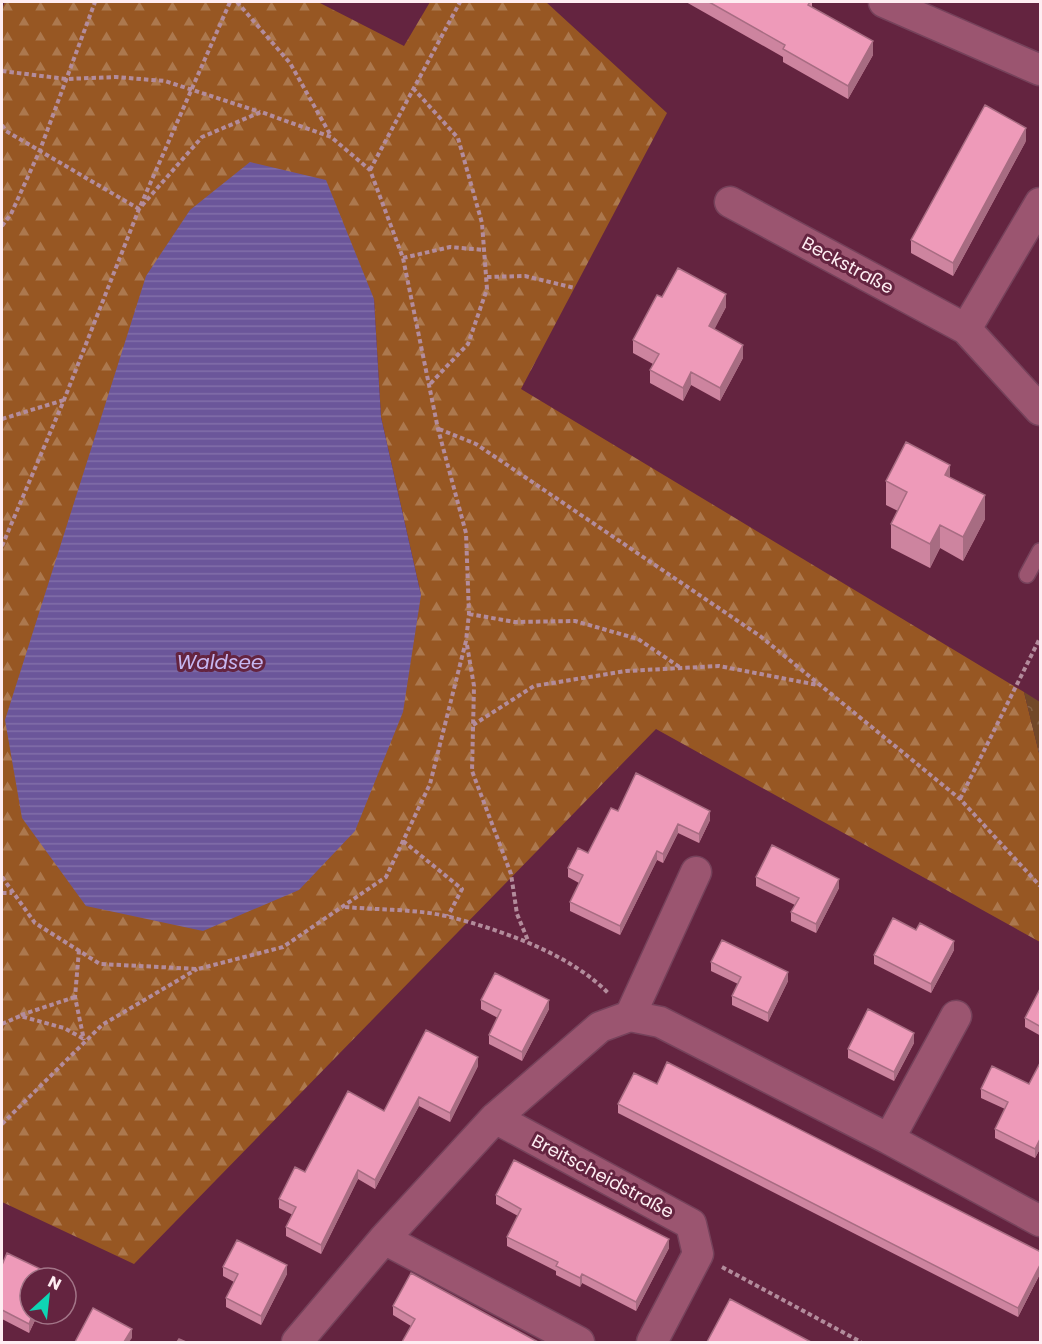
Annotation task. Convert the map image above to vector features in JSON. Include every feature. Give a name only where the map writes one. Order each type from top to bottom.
[{"type":"street","points":[[884,2],[1041,70]]},
{"type":"street","name":"Beckstraße","points":[[730,202],[966,329],[1041,410]]},
{"type":"street","points":[[966,329],[1041,203]]},
{"type":"street","points":[[630,1016],[696,872]]},
{"type":"street","points":[[297,1342],[384,1239],[495,1118],[600,1027],[630,1016],[660,1022],[889,1139],[1041,1221]]},
{"type":"street","points":[[889,1139],[956,1016]]},
{"type":"street","name":"Breitscheidstraße","points":[[495,1118],[691,1224],[698,1254]]},
{"type":"street","points":[[384,1239],[579,1342]]},
{"type":"street","points":[[652,1342],[698,1254]]},
{"type":"lane","points":[[1027,575],[1041,551]]},
{"type":"path","points":[[2,226],[11,214],[40,150],[95,2]]},
{"type":"path","points":[[2,546],[2,540],[64,400],[140,209],[230,2]]},
{"type":"path","points":[[237,2],[290,63],[331,137]]},
{"type":"path","points":[[370,170],[460,2]]},
{"type":"path","points":[[2,71],[66,79],[116,77],[165,81],[192,88],[331,137],[370,170],[403,258],[438,429],[466,533],[469,614],[466,641],[430,784],[386,877],[283,947],[198,969],[102,1025],[84,1040],[2,1124]]},
{"type":"path","points":[[413,88],[458,138],[482,223],[488,290],[468,344],[429,384]]},
{"type":"path","points":[[140,209],[202,137],[261,112]]},
{"type":"path","points":[[2,124],[6,131],[140,209]]},
{"type":"path","points":[[403,258],[450,247],[484,250]]},
{"type":"path","points":[[487,277],[525,276],[575,288]]},
{"type":"path","points":[[2,419],[64,400]]},
{"type":"path","points":[[438,429],[476,444],[760,636],[960,799],[1041,885]]},
{"type":"path","points":[[469,614],[515,622],[575,621],[638,639],[681,668]]},
{"type":"path","points":[[960,799],[1041,638]]},
{"type":"path","points":[[466,641],[474,686],[472,771],[508,863],[517,914],[529,943]]},
{"type":"path","points":[[473,725],[534,686],[626,671],[720,666],[820,685]]},
{"type":"path","points":[[403,842],[462,889],[448,916]]},
{"type":"path","points":[[2,877],[35,923],[100,964],[198,969]]},
{"type":"path","points":[[2,893],[13,893]]},
{"type":"path","points":[[345,907],[448,916],[529,943],[593,977],[630,1016]]},
{"type":"path","points":[[79,950],[75,997],[84,1040]]},
{"type":"path","points":[[2,1024],[75,997]]},
{"type":"path","points":[[21,1016],[64,1028],[84,1040]]},
{"type":"path","points":[[698,1254],[861,1342]]},
{"type":"green space","points":[[5,2],[318,2],[404,46],[430,2],[546,2],[667,113],[521,389],[1024,692],[1040,757],[1040,942],[656,729],[134,1264],[2,1202],[2,9]],"holes":[[[190,210],[374,299],[381,417],[421,595]]]},
{"type":"green space","points":[[1024,692],[1040,702],[1040,757]]},
{"type":"water","name":"Waldsee","points":[[250,162],[326,180],[374,299],[381,417],[421,595],[403,712],[355,831],[299,890],[203,931],[86,906],[22,818],[5,720],[146,276],[190,210]]},
{"type":"building","points":[[709,2],[810,2],[808,5],[873,41],[848,86],[783,49],[785,45]]},
{"type":"building","points":[[985,105],[1026,128],[953,263],[911,240]]},
{"type":"building","points":[[678,268],[726,294],[709,326],[743,345],[720,388],[691,372],[683,388],[650,370],[659,354],[633,340],[657,295],[662,297]]},
{"type":"building","points":[[906,442],[950,465],[945,475],[985,495],[963,537],[940,525],[930,544],[891,524],[907,492],[886,481]]},
{"type":"building","points":[[636,773],[710,811],[699,834],[678,824],[663,854],[657,851],[620,926],[570,902],[583,875],[568,868],[578,848],[588,853],[611,808],[618,811]]},
{"type":"building","points":[[772,845],[839,879],[816,924],[791,912],[799,898],[756,877]]},
{"type":"building","points":[[893,918],[916,930],[920,923],[954,941],[931,984],[874,955]]},
{"type":"building","points":[[722,940],[788,972],[768,1013],[732,996],[741,977],[711,962]]},
{"type":"building","points":[[495,973],[549,1000],[522,1052],[489,1035],[501,1010],[481,1000]]},
{"type":"building","points":[[1041,987],[1041,1027],[1025,1018]]},
{"type":"building","points":[[868,1009],[914,1033],[894,1072],[848,1049]]},
{"type":"building","points":[[426,1030],[478,1057],[450,1113],[419,1097],[375,1180],[358,1170],[321,1245],[286,1227],[296,1207],[279,1199],[295,1167],[305,1172],[348,1091],[384,1111]]},
{"type":"building","points":[[1041,1061],[1041,1137],[1035,1149],[995,1129],[1008,1102],[981,1089],[992,1066],[1029,1084]]},
{"type":"building","points":[[667,1062],[1041,1252],[1041,1263],[1018,1308],[618,1104],[634,1073],[657,1084]]},
{"type":"building","points":[[514,1160],[669,1239],[636,1302],[582,1274],[580,1278],[556,1266],[558,1262],[507,1237],[521,1209],[496,1195]]},
{"type":"building","points":[[237,1240],[287,1265],[261,1316],[226,1298],[238,1274],[223,1267]]},
{"type":"building","points":[[7,1253],[34,1266],[18,1266],[18,1318],[2,1310],[2,1265]]},
{"type":"building","points":[[411,1273],[538,1342],[402,1342],[415,1319],[393,1306]]},
{"type":"building","points":[[730,1299],[811,1342],[707,1342]]},
{"type":"building","points":[[93,1308],[132,1329],[124,1342],[75,1342]]}]
